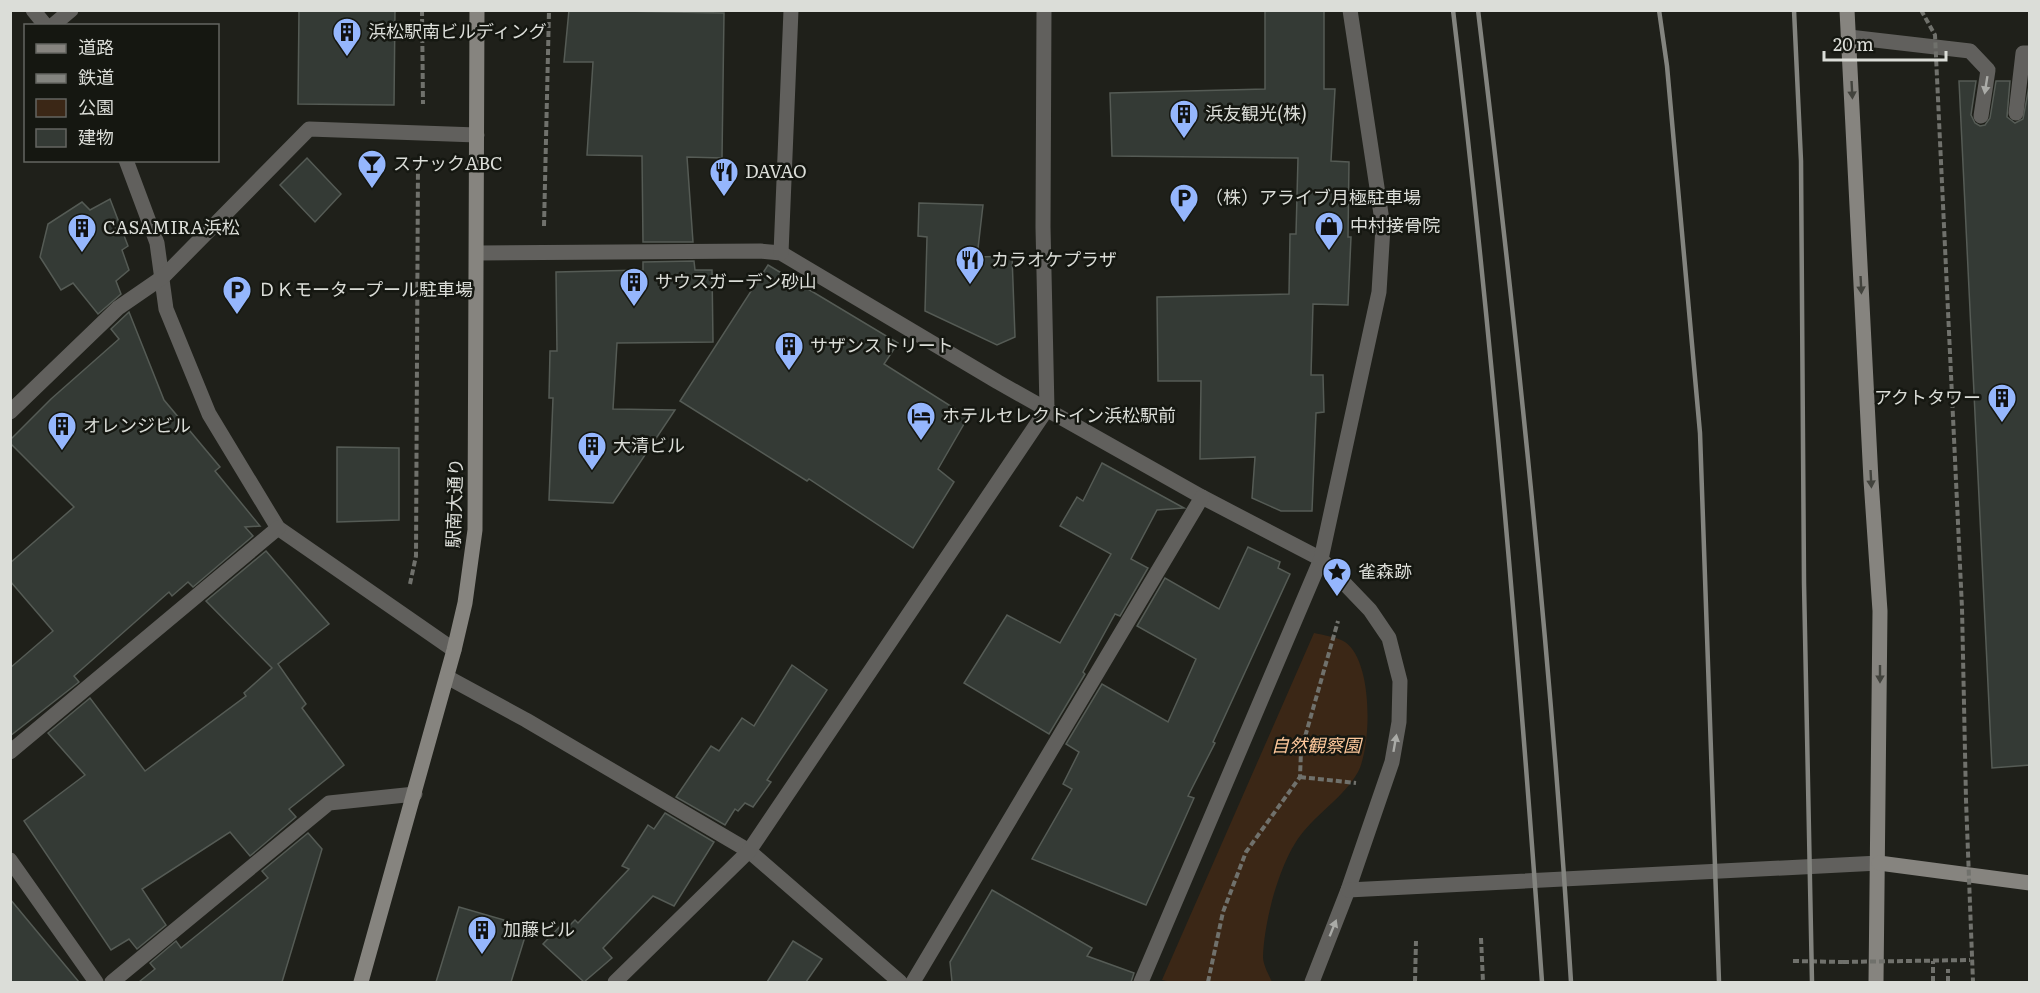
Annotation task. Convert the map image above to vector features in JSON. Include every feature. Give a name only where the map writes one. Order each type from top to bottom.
[{"type":"street","points":[[33,10],[44,24]]},
{"type":"street","points":[[54,24],[71,10]]},
{"type":"street","name":"駅南大通り","points":[[361,982],[454,650],[465,603],[475,530],[478,253],[477,10]]},
{"type":"street","points":[[782,254],[791,10]]},
{"type":"street","points":[[615,982],[749,851],[1047,409],[1043,227],[1044,10]]},
{"type":"street","points":[[1141,982],[1322,560],[1379,292],[1383,227],[1350,10]]},
{"type":"street","points":[[1847,10],[1870,480],[1880,611],[1876,982]]},
{"type":"street","points":[[1849,37],[1970,51],[1988,69],[1981,116]]},
{"type":"street","points":[[2016,113],[2024,53],[2030,53]]},
{"type":"street","points":[[10,412],[118,308],[163,277],[309,129],[477,135]]},
{"type":"street","points":[[127,162],[157,243],[166,309],[209,414],[278,528],[454,650]]},
{"type":"street","points":[[478,253],[760,251],[782,254],[1202,497],[1322,560],[1370,610],[1389,638],[1400,681],[1399,722],[1392,762],[1348,890],[1312,982]]},
{"type":"street","points":[[913,982],[1202,497]]},
{"type":"street","points":[[10,752],[278,528]]},
{"type":"street","points":[[447,677],[526,720],[749,851],[900,982]]},
{"type":"street","points":[[112,982],[329,803],[415,794]]},
{"type":"street","points":[[10,860],[96,982]]},
{"type":"street","points":[[1348,890],[1879,863],[2030,883]]},
{"type":"path","points":[[422,10],[423,105]]},
{"type":"path","points":[[544,229],[549,10]]},
{"type":"path","points":[[1921,10],[1935,35],[1962,608],[1970,960],[1973,982]]},
{"type":"path","points":[[410,588],[416,556],[418,153]]},
{"type":"path","points":[[1208,982],[1222,912],[1246,852],[1300,777],[1301,751],[1338,621]]},
{"type":"path","points":[[1300,777],[1364,784]]},
{"type":"path","points":[[1482,938],[1483,982]]},
{"type":"path","points":[[1415,982],[1416,941]]},
{"type":"path","points":[[1793,961],[1970,960]]},
{"type":"path","points":[[1933,961],[1933,982]]},
{"type":"path","points":[[1948,969],[1948,982]]},
{"type":"green space","name":"自然観察園","points":[[1314,633],[1342,640],[1354,652],[1365,684],[1366,743],[1358,772],[1300,836],[1279,877],[1266,927],[1263,957],[1272,982],[1171,982],[1162,980]]},
{"type":"building","name":"浜松駅南ビルディング","points":[[299,10],[395,10],[394,105],[298,104]]},
{"type":"building","points":[[569,10],[724,13],[722,158],[687,157],[693,242],[643,242],[642,156],[587,155],[593,62],[564,62]]},
{"type":"building","points":[[1265,10],[1324,10],[1324,89],[1335,89],[1331,161],[1349,162],[1348,237],[1351,237],[1348,305],[1313,304],[1311,375],[1323,375],[1324,412],[1316,413],[1312,511],[1281,511],[1252,498],[1255,457],[1200,459],[1201,381],[1158,381],[1157,297],[1289,294],[1290,234],[1296,234],[1298,158],[1112,156],[1110,93],[1265,89]]},
{"type":"building","name":"アクトタワー","points":[[1959,81],[1976,81],[1971,115],[1975,123],[1980,126],[1985,125],[1990,118],[1996,81],[2010,81],[2007,117],[2015,123],[2023,119],[2030,81],[2030,765],[1992,768]]},
{"type":"building","points":[[307,158],[341,194],[315,222],[280,185]]},
{"type":"building","name":"CASAMIRA浜松","points":[[110,199],[128,246],[122,250],[129,270],[116,281],[121,294],[98,314],[73,283],[61,290],[40,257],[48,224],[82,202],[90,210]]},
{"type":"building","name":"カラオケプラザ","points":[[919,203],[983,205],[977,257],[1012,256],[1015,337],[997,345],[925,311],[927,237],[918,236]]},
{"type":"building","points":[[694,261],[695,270],[712,270],[713,342],[617,343],[613,409],[675,410],[613,503],[549,500],[553,398],[549,398],[550,351],[557,351],[556,272],[643,270],[643,262]]},
{"type":"building","name":"サザンストリート","points":[[768,265],[898,343],[884,364],[968,417],[938,469],[954,482],[913,548],[809,479],[807,481],[680,401]]},
{"type":"building","points":[[129,312],[164,400],[220,467],[215,471],[260,526],[245,527],[253,536],[193,587],[188,582],[172,596],[169,592],[74,676],[79,682],[10,736],[10,668],[53,631],[10,581],[10,563],[74,507],[10,443],[10,440],[51,399],[119,339],[111,329]]},
{"type":"building","points":[[337,447],[399,448],[399,520],[337,522]]},
{"type":"building","points":[[1102,463],[1184,508],[1157,510],[1131,559],[1148,568],[1120,616],[1115,614],[1083,672],[1085,674],[1049,734],[964,683],[1007,615],[1060,643],[1111,554],[1060,526],[1077,497],[1083,501]]},
{"type":"building","points":[[1248,547],[1280,562],[1278,568],[1290,574],[1213,742],[1215,743],[1188,796],[1194,798],[1146,905],[1032,859],[1072,789],[1063,784],[1079,752],[1066,744],[1102,684],[1168,722],[1196,659],[1137,626],[1165,578],[1219,609]]},
{"type":"building","points":[[266,551],[329,624],[278,664],[306,704],[302,708],[344,765],[289,809],[296,817],[250,856],[230,832],[142,889],[166,925],[137,949],[129,939],[111,950],[24,821],[85,775],[48,733],[90,698],[145,771],[246,696],[244,693],[272,668],[206,601]]},
{"type":"building","points":[[792,665],[827,690],[767,780],[771,782],[753,807],[745,803],[738,811],[735,809],[725,825],[676,797],[711,746],[719,751],[742,718],[754,726]]},
{"type":"building","points":[[665,813],[714,842],[674,906],[653,896],[603,948],[612,958],[584,982],[543,944],[565,921],[570,925],[575,920],[578,923],[629,869],[622,866],[648,825],[654,829]]},
{"type":"building","points":[[308,833],[322,849],[282,982],[139,982],[155,969],[150,963],[176,941],[181,948],[268,878],[262,871]]},
{"type":"building","points":[[992,890],[1092,948],[1087,956],[1134,973],[1131,982],[952,982],[950,962]]},
{"type":"building","points":[[10,899],[79,982],[10,982]]},
{"type":"building","name":"加藤ビル","points":[[459,907],[528,927],[511,982],[436,982]]},
{"type":"building","points":[[793,941],[822,959],[806,982],[767,982]]},
{"type":"railway","points":[[1453,10],[1504,496],[1542,982]]},
{"type":"railway","points":[[1478,10],[1532,496],[1554,739],[1571,982]]},
{"type":"railway","points":[[1659,10],[1667,66],[1700,433],[1719,982]]},
{"type":"railway","points":[[1794,10],[1801,161],[1804,583],[1812,982]]},
{"type":"place","name":"浜松駅南ビルディング","points":[[347,58]]},
{"type":"place","name":"浜友観光(株)","points":[[1184,140]]},
{"type":"place","name":"スナックABC","points":[[372,190]]},
{"type":"place","name":"DAVAO","points":[[724,198]]},
{"type":"place","name":"（株）アライブ月極駐車場","points":[[1184,224]]},
{"type":"place","name":"中村接骨院","points":[[1329,252]]},
{"type":"place","name":"CASAMIRA浜松","points":[[82,254]]},
{"type":"place","name":"カラオケプラザ","points":[[970,286]]},
{"type":"place","name":"サウスガーデン砂山","points":[[634,308]]},
{"type":"place","name":"ＤＫモータープール駐車場","points":[[237,316]]},
{"type":"place","name":"サザンストリート","points":[[789,372]]},
{"type":"place","name":"アクトタワー","points":[[2002,424]]},
{"type":"place","name":"ホテルセレクトイン浜松駅前","points":[[921,442]]},
{"type":"place","name":"オレンジビル","points":[[62,452]]},
{"type":"place","name":"大清ビル","points":[[592,472]]},
{"type":"place","name":"雀森跡","points":[[1337,598]]},
{"type":"place","name":"加藤ビル","points":[[482,956]]}]
